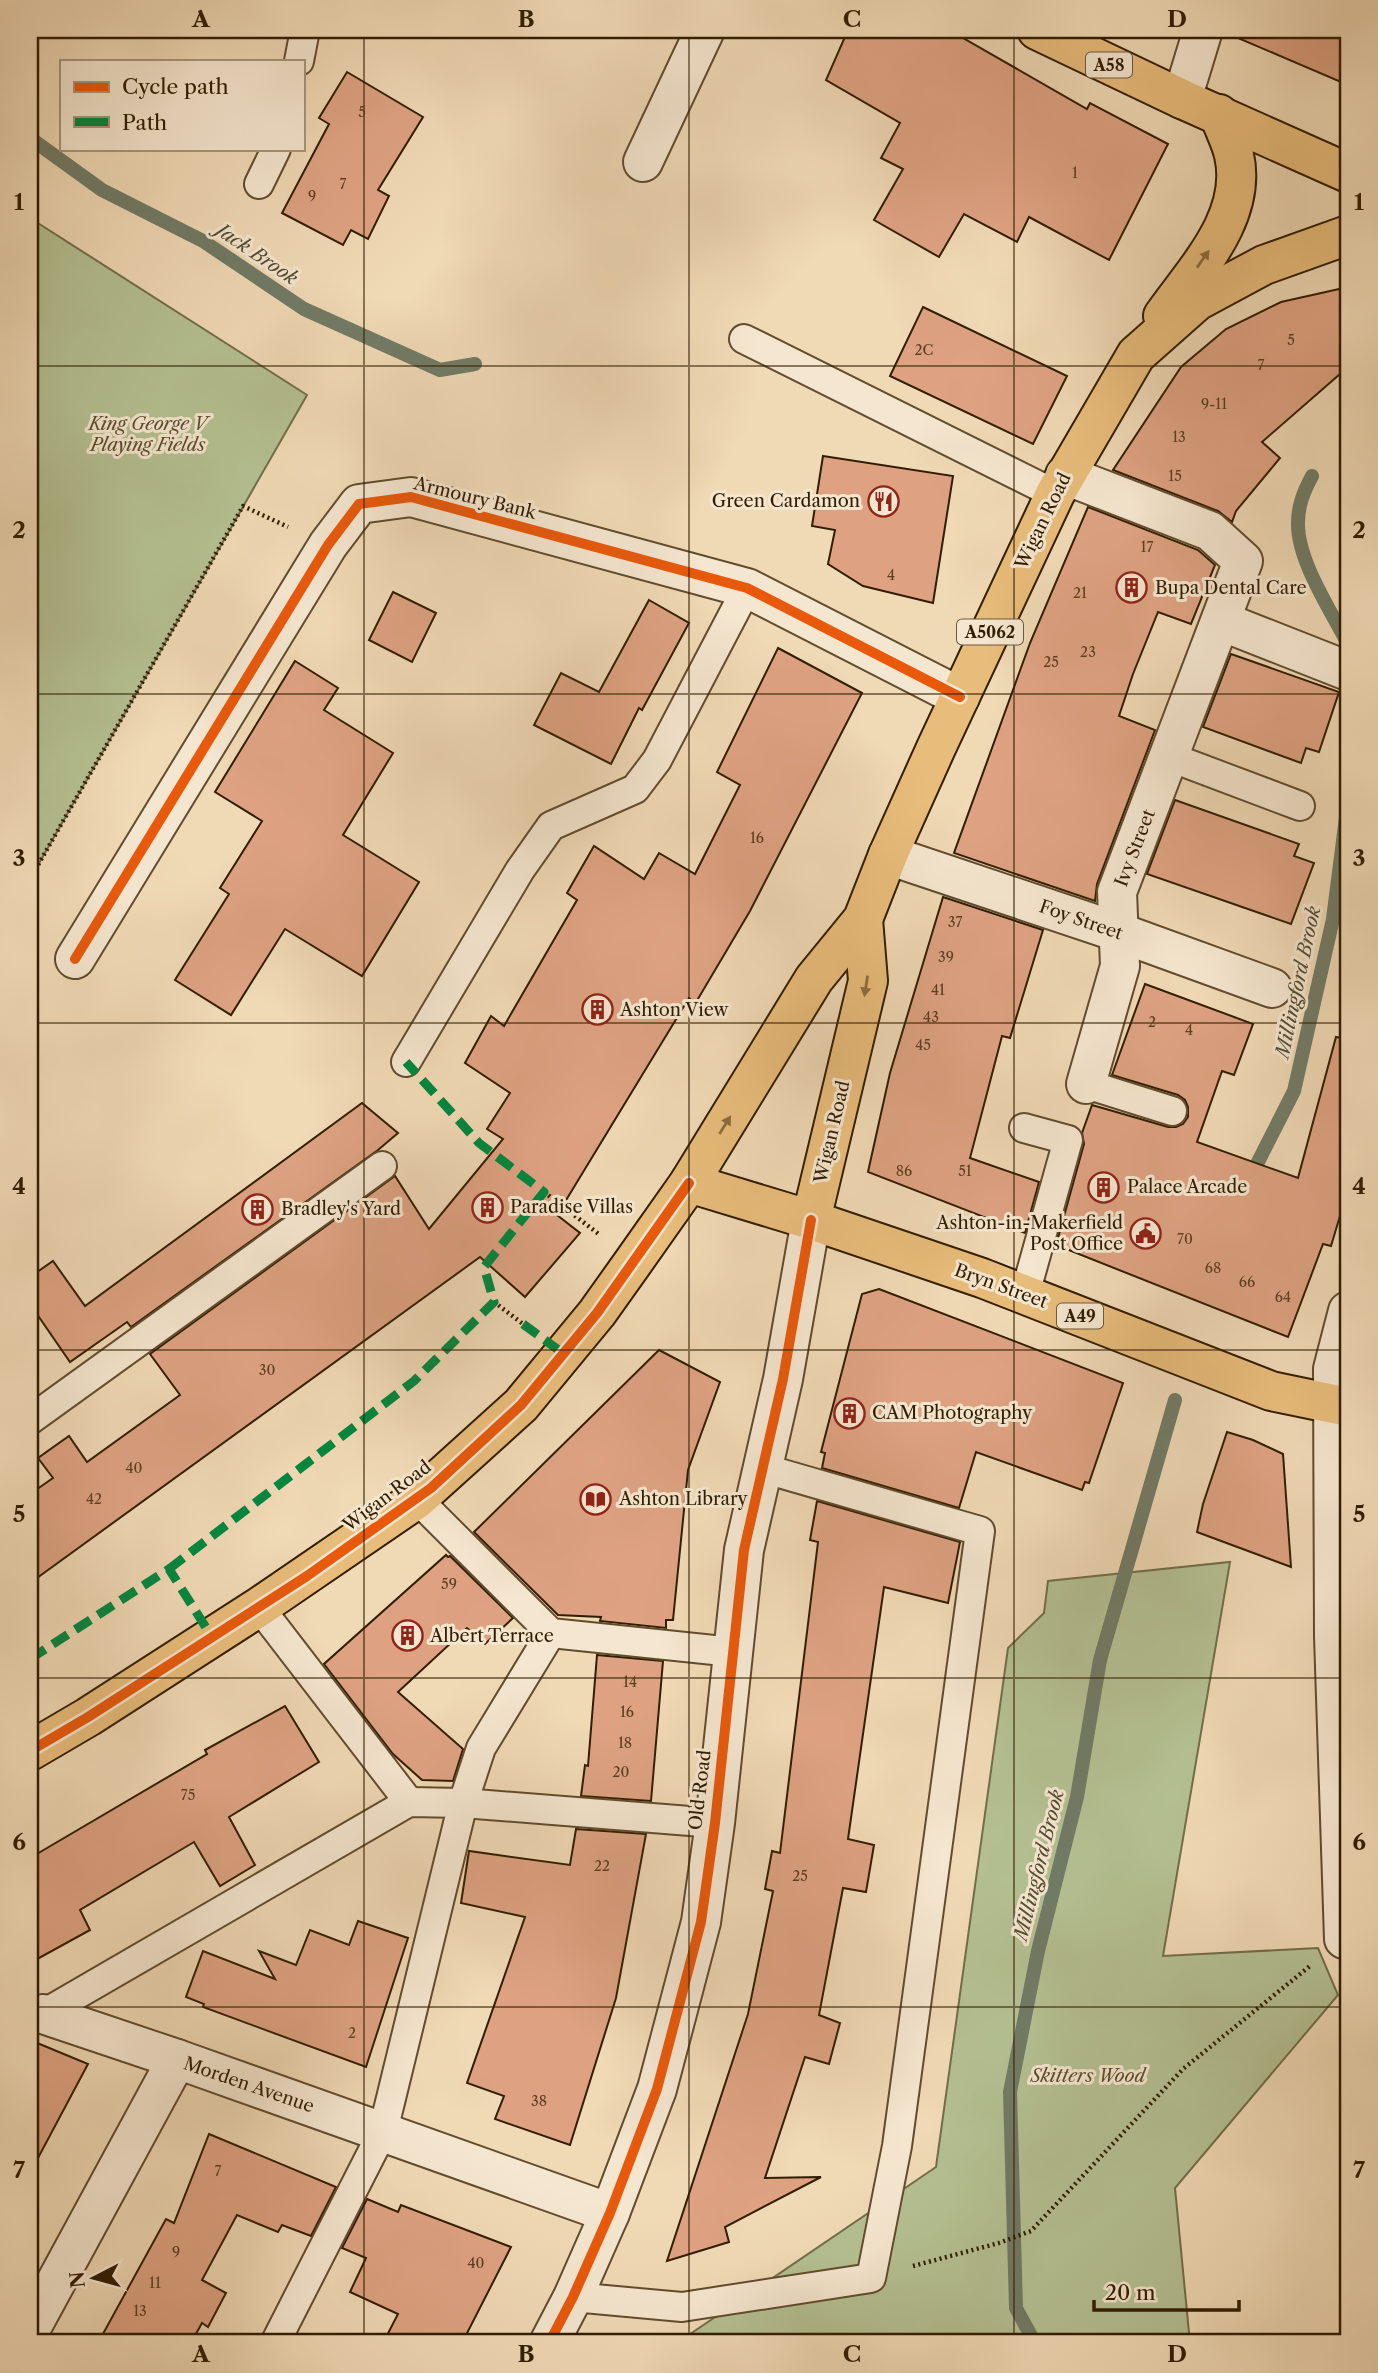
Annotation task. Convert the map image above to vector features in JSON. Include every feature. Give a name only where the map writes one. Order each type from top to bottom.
[{"type":"main road","name":"A58","points":[[1037,30],[1182,99],[1348,173]]},
{"type":"main road","name":"A5062","points":[[1136,355],[1226,226],[1235,200],[1234,155],[1219,114]]},
{"type":"main road","name":"Wigan Road","points":[[30,1751],[259,1607],[417,1499],[521,1405],[597,1313],[689,1183],[814,979],[863,919],[888,855],[1060,484],[1136,355],[1198,301],[1264,265],[1348,235]]},
{"type":"main road","name":"Wigan Road","points":[[811,1220],[868,981],[863,919]]},
{"type":"main road","name":"A49","points":[[689,1183],[811,1220]]},
{"type":"main road","name":"Bryn Street","points":[[811,1220],[1025,1294],[1271,1391],[1341,1406]]},
{"type":"street","points":[[643,162],[705,30]]},
{"type":"street","points":[[1182,99],[1202,30]]},
{"type":"street","name":"Ivy Street","points":[[1060,484],[1210,531],[1244,561],[1117,892],[1119,966],[1086,1084]]},
{"type":"street","name":"Armoury Bank","points":[[75,959],[328,545],[359,504],[411,497],[747,588],[960,697]]},
{"type":"street","points":[[1221,621],[1348,671]]},
{"type":"street","name":"Foy Street","points":[[888,855],[1118,932],[1272,988]]},
{"type":"street","name":"Old Road","points":[[549,2343],[573,2297],[610,2213],[657,2089],[701,1922],[715,1823],[744,1550],[783,1379],[811,1220]]},
{"type":"street","points":[[1344,1939],[1341,1406],[1333,1369],[1348,1311]]},
{"type":"street","points":[[36,2018],[177,2059]]},
{"type":"street","name":"Morden Avenue","points":[[30,2330],[177,2059],[610,2213]]},
{"type":"lane","points":[[299,60],[305,30]]},
{"type":"lane","points":[[259,184],[276,150]]},
{"type":"lane","points":[[744,339],[1060,484]]},
{"type":"lane","points":[[405,1062],[520,870],[551,826],[635,789],[657,760],[747,588]]},
{"type":"lane","points":[[1170,757],[1300,806]]},
{"type":"lane","points":[[1086,1084],[1172,1111]]},
{"type":"lane","points":[[1024,1128],[1068,1140],[1025,1294]]},
{"type":"lane","points":[[30,1420],[382,1166]]},
{"type":"lane","points":[[573,2297],[682,2307],[871,2278],[897,2146],[980,1531],[762,1468]]},
{"type":"lane","points":[[417,1499],[551,1633],[733,1652]]},
{"type":"lane","points":[[259,1607],[409,1802]]},
{"type":"lane","points":[[275,2343],[383,2131],[463,1803],[481,1748],[551,1633]]},
{"type":"lane","points":[[36,2018],[409,1802],[463,1803],[715,1823]]},
{"type":"path","points":[[30,879],[243,506],[328,545]]},
{"type":"path","points":[[544,1192],[634,1261]]},
{"type":"path","points":[[494,1302],[523,1324]]},
{"type":"path","points":[[871,2278],[999,2243],[1031,2231],[1183,2069],[1344,1939]]},
{"type":"green space","name":"King George V Playing Fields","points":[[30,218],[307,395],[30,879]]},
{"type":"green space","name":"Skitters Wood","points":[[1230,1562],[1163,1956],[1318,1948],[1338,1995],[1175,2188],[1190,2343],[677,2343],[936,2167],[1008,1648],[1044,1613],[1048,1581]]},
{"type":"building","points":[[848,30],[949,30],[1087,109],[1090,103],[1168,144],[1109,260],[1029,217],[1017,242],[964,214],[939,257],[874,220],[903,169],[881,158],[900,123],[826,80]]},
{"type":"building","points":[[1348,30],[1348,85],[1224,32]]},
{"type":"building","points":[[347,72],[423,117],[378,190],[389,196],[368,239],[351,230],[343,245],[282,213],[329,124],[319,118]]},
{"type":"building","points":[[1348,287],[1348,367],[1262,442],[1280,458],[1236,511],[1232,522],[1218,511],[1113,470],[1181,367],[1226,329],[1281,302]]},
{"type":"building","points":[[923,307],[1067,376],[1033,444],[890,376]]},
{"type":"building","name":"Green Cardamon","points":[[823,456],[953,476],[933,603],[863,586],[828,564],[835,530],[812,526]]},
{"type":"building","points":[[1088,507],[1198,550],[1215,565],[1191,624],[1158,612],[1133,674],[1119,716],[1155,730],[1097,884],[1095,901],[954,853],[1030,643]]},
{"type":"building","points":[[393,592],[436,613],[412,662],[369,640]]},
{"type":"building","points":[[649,600],[689,623],[642,710],[639,708],[611,764],[534,725],[561,673],[599,692]]},
{"type":"building","points":[[778,648],[862,693],[750,911],[695,1004],[689,998],[557,1215],[580,1233],[525,1297],[480,1257],[30,1583],[30,1494],[53,1478],[38,1458],[69,1436],[87,1462],[180,1395],[150,1354],[395,1176],[429,1229],[503,1139],[487,1129],[510,1093],[465,1063],[491,1016],[504,1026],[577,900],[567,893],[594,846],[644,879],[659,853],[695,874],[740,785],[717,772]]},
{"type":"building","points":[[1231,654],[1339,692],[1319,752],[1306,748],[1301,763],[1203,727]]},
{"type":"building","points":[[295,661],[338,688],[324,710],[393,753],[343,835],[419,882],[362,976],[285,929],[231,1015],[175,980],[229,894],[220,888],[262,821],[215,792]]},
{"type":"building","points":[[1175,800],[1299,844],[1294,856],[1314,863],[1291,924],[1147,874]]},
{"type":"building","points":[[943,897],[1043,930],[1010,1038],[1002,1036],[970,1158],[1039,1182],[1025,1233],[868,1172],[890,1073]]},
{"type":"building","points":[[1145,984],[1253,1024],[1234,1075],[1222,1071],[1197,1142],[1298,1178],[1336,1037],[1348,1039],[1348,1189],[1331,1246],[1323,1244],[1288,1337],[1056,1245],[1084,1144],[1082,1133],[1092,1105],[1168,1127],[1183,1124],[1188,1117],[1185,1100],[1178,1095],[1112,1075]]},
{"type":"building","name":"Bradley's Yard","points":[[362,1103],[398,1133],[131,1327],[127,1322],[70,1362],[30,1304],[30,1277],[53,1261],[85,1306]]},
{"type":"building","points":[[879,1289],[1123,1383],[1089,1483],[1085,1482],[1082,1490],[976,1452],[959,1508],[822,1468],[825,1453],[821,1452],[862,1294]]},
{"type":"building","name":"Ashton Library","points":[[659,1350],[720,1382],[688,1470],[673,1620],[666,1620],[666,1628],[600,1621],[601,1617],[558,1615],[474,1532]]},
{"type":"building","points":[[1227,1432],[1283,1454],[1291,1567],[1197,1532],[1203,1504]]},
{"type":"building","points":[[817,1501],[960,1542],[948,1603],[884,1587],[848,1839],[874,1845],[866,1892],[843,1888],[819,2015],[840,2023],[829,2064],[805,2057],[765,2178],[821,2177],[725,2227],[729,2242],[667,2261],[748,2014],[773,1891],[765,1889],[772,1851],[780,1853],[818,1542],[810,1540]]},
{"type":"building","name":"Albert Terrace","points":[[446,1555],[513,1618],[485,1644],[467,1628],[398,1692],[463,1749],[453,1781],[422,1780],[393,1754],[324,1664]]},
{"type":"building","points":[[597,1655],[663,1661],[651,1801],[581,1796],[585,1765],[588,1766]]},
{"type":"building","points":[[285,1706],[319,1762],[229,1817],[255,1865],[220,1886],[194,1842],[80,1910],[90,1930],[30,1963],[30,1858],[207,1754],[205,1750]]},
{"type":"building","points":[[576,1829],[646,1834],[616,1998],[570,2145],[495,2119],[504,2096],[467,2083],[525,1917],[461,1903],[469,1851],[570,1865]]},
{"type":"building","points":[[358,1921],[408,1938],[366,2067],[203,2007],[204,2004],[186,1997],[203,1951],[275,1979],[259,1951],[296,1965],[310,1930],[349,1945]]},
{"type":"building","points":[[30,2040],[88,2064],[30,2173]]},
{"type":"building","points":[[209,2134],[336,2187],[311,2236],[282,2225],[278,2232],[237,2215],[202,2280],[226,2293],[208,2327],[202,2323],[191,2343],[98,2343],[166,2219],[174,2223]]},
{"type":"building","points":[[367,2199],[398,2212],[401,2205],[511,2247],[462,2343],[383,2343],[398,2314],[350,2292],[366,2258],[342,2248]]},
{"type":"waterway","name":"Jack Brook","points":[[30,138],[102,190],[203,241],[304,309],[440,370],[475,364]]},
{"type":"waterway","name":"Millingford Brook","points":[[1312,476],[1299,510],[1299,537],[1316,585],[1348,644]]},
{"type":"waterway","name":"Millingford Brook","points":[[1258,1162],[1294,1091],[1333,919],[1348,802]]},
{"type":"waterway","name":"Millingford Brook","points":[[1035,2343],[1016,2308],[1010,2092],[1038,1951],[1077,1797],[1100,1660],[1175,1400]]},
{"type":"marked path","points":[[169,1569],[414,1381],[494,1302],[484,1267],[544,1192],[479,1143],[406,1062]]},
{"type":"marked path","points":[[523,1324],[564,1354]]},
{"type":"marked path","points":[[30,1659],[169,1569],[212,1637]]},
{"type":"cycle path","points":[[75,959],[328,545],[359,504],[411,497],[747,588],[960,697]]},
{"type":"cycle path","points":[[30,1751],[88,1717],[307,1576],[431,1488],[521,1405],[597,1313],[689,1183]]},
{"type":"cycle path","points":[[549,2343],[573,2297],[610,2213],[657,2089],[701,1922],[715,1823],[744,1550],[783,1379],[811,1220]]},
{"type":"place","name":"Green Cardamon","points":[[883,501]]},
{"type":"place","name":"Bupa Dental Care","points":[[1132,588]]},
{"type":"place","name":"Ashton View","points":[[597,1010]]},
{"type":"place","name":"Palace Arcade","points":[[1104,1187]]},
{"type":"place","name":"Paradise Villas","points":[[487,1207]]},
{"type":"place","name":"Bradley's Yard","points":[[258,1209]]},
{"type":"place","name":"Ashton-in-Makerfield Post Office","points":[[1146,1233]]},
{"type":"place","name":"CAM Photography","points":[[849,1413]]},
{"type":"place","name":"Ashton Library","points":[[596,1499]]},
{"type":"place","name":"Albert Terrace","points":[[407,1636]]}]
